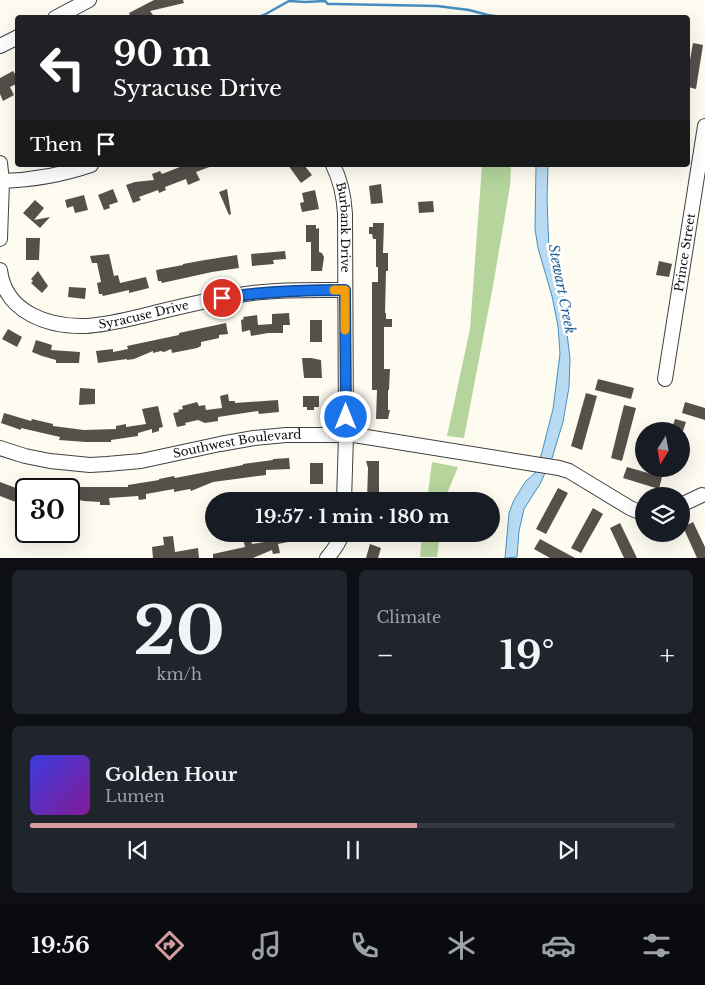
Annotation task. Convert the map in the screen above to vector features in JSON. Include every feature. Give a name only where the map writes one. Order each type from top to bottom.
[{"type":"street","points":[[61,15],[89,0]]},
{"type":"street","points":[[0,46],[15,38]]},
{"type":"street","name":"Prince Street","points":[[665,379],[705,126]]},
{"type":"street","points":[[0,163],[2,181],[0,239]]},
{"type":"street","points":[[2,181],[49,177],[85,167]]},
{"type":"street","name":"Burbank Drive","points":[[334,167],[344,197],[345,214],[346,436],[344,492]]},
{"type":"street","name":"Syracuse Drive","points":[[0,270],[5,290],[22,310],[45,320],[79,326],[107,324],[204,301],[241,295],[301,290],[345,290]]},
{"type":"street","name":"Southwest Boulevard","points":[[0,448],[50,461],[90,465],[141,461],[254,438],[286,435],[354,435],[559,468],[635,510]]},
{"type":"street","points":[[690,501],[702,495]]},
{"type":"street","points":[[327,558],[339,542]]},
{"type":"green space","points":[[482,167],[511,167],[510,186],[493,286],[464,438],[447,436],[470,329]]},
{"type":"green space","points":[[432,462],[458,467],[448,492],[428,492]]},
{"type":"green space","points":[[421,542],[439,542],[437,557],[420,557]]},
{"type":"water","points":[[536,167],[548,167],[549,251],[563,298],[570,359],[569,387],[563,422],[552,458],[540,484],[524,509],[519,531],[517,557],[505,558],[509,513],[514,500],[526,481],[535,473],[542,452],[553,409],[560,354],[558,326],[552,296],[538,248],[535,229]]},
{"type":"building","points":[[154,0],[183,0],[184,3],[150,11],[153,15],[130,15],[129,13]]},
{"type":"building","points":[[693,43],[703,45],[696,89],[690,88],[690,60]]},
{"type":"building","points":[[13,71],[15,74],[15,84],[10,87],[14,95],[3,101],[0,94],[0,78]]},
{"type":"building","points":[[180,167],[209,167],[196,172],[200,180],[188,185],[186,179],[165,187],[166,190],[159,193],[158,190],[139,197],[141,200],[133,203],[126,185],[154,180],[152,174],[160,171],[162,174]]},
{"type":"building","points":[[289,167],[306,167],[312,175],[301,183]]},
{"type":"building","points":[[381,184],[383,203],[371,204],[369,186]]},
{"type":"building","points":[[113,189],[118,202],[109,205],[110,208],[104,210],[98,195]]},
{"type":"building","points":[[227,189],[231,214],[229,215],[219,192]]},
{"type":"building","points":[[315,190],[319,209],[302,212],[300,203],[304,202],[302,193]]},
{"type":"building","points":[[84,195],[88,210],[75,213],[73,206],[67,208],[65,200]]},
{"type":"building","points":[[35,200],[44,208],[34,220],[50,217],[40,228],[23,213]]},
{"type":"building","points":[[433,201],[434,212],[419,213],[418,202]]},
{"type":"building","points":[[373,223],[384,223],[383,253],[388,253],[385,313],[386,319],[392,319],[392,327],[384,327],[384,369],[390,369],[388,410],[390,410],[388,419],[376,419],[377,390],[372,390],[372,282],[378,282],[376,239],[373,239],[372,234],[369,234],[369,227],[373,227]]},
{"type":"building","points":[[306,225],[316,225],[316,229],[319,228],[319,252],[324,257],[322,271],[311,271],[311,242],[306,242]]},
{"type":"building","points":[[26,238],[40,238],[39,260],[26,260]]},
{"type":"building","points":[[285,251],[286,259],[273,260],[274,264],[252,266],[251,254]]},
{"type":"building","points":[[109,254],[114,276],[118,275],[120,283],[146,277],[149,288],[129,293],[129,290],[103,296],[99,294],[97,283],[101,282],[97,263],[92,263],[90,256]]},
{"type":"building","points":[[237,255],[239,268],[162,283],[158,281],[156,270]]},
{"type":"building","points":[[659,261],[672,264],[669,277],[656,275]]},
{"type":"building","points":[[38,271],[48,286],[42,293],[31,283],[33,281],[31,279]]},
{"type":"building","points":[[69,287],[86,288],[85,299],[68,297]]},
{"type":"building","points":[[289,313],[290,325],[283,325],[283,333],[251,336],[250,330],[242,332],[241,320],[244,319],[243,317],[257,315],[258,325],[272,324],[272,314]]},
{"type":"building","points":[[310,320],[322,320],[322,342],[310,342]]},
{"type":"building","points":[[226,323],[228,334],[219,335],[219,338],[201,342],[201,346],[197,348],[172,353],[171,349],[164,352],[153,353],[153,351],[134,359],[98,363],[96,351],[113,349],[113,352],[128,349],[127,346]]},
{"type":"building","points":[[8,329],[22,337],[17,347],[2,339]]},
{"type":"building","points":[[36,340],[52,345],[51,350],[80,352],[79,363],[56,363],[56,360],[32,352]]},
{"type":"building","points":[[302,358],[321,360],[322,378],[304,378]]},
{"type":"building","points":[[598,379],[634,388],[631,399],[595,390]]},
{"type":"building","points":[[80,388],[95,389],[95,404],[79,405]]},
{"type":"building","points":[[586,393],[597,396],[582,450],[571,446]]},
{"type":"building","points":[[228,394],[229,401],[235,401],[235,403],[278,400],[279,412],[259,414],[258,411],[218,417],[218,421],[205,423],[198,420],[177,427],[173,413],[183,409],[182,406],[197,402],[199,406],[205,405],[206,410],[222,408],[220,396]]},
{"type":"building","points":[[303,396],[319,396],[319,407],[314,407],[314,410],[307,410],[307,407],[303,407]]},
{"type":"building","points":[[685,402],[705,408],[705,420],[682,413]]},
{"type":"building","points":[[624,405],[636,408],[622,461],[611,458]]},
{"type":"building","points":[[158,406],[163,427],[159,428],[159,431],[152,433],[152,429],[138,433],[138,436],[111,440],[111,442],[59,440],[60,437],[21,428],[21,430],[1,423],[4,413],[31,421],[32,419],[53,424],[53,426],[84,430],[116,429],[116,426],[126,424],[126,427],[146,424],[142,409]]},
{"type":"building","points":[[675,419],[686,422],[674,422]]},
{"type":"building","points":[[289,458],[290,469],[266,470],[266,475],[213,482],[191,491],[190,489],[174,492],[174,489],[146,494],[146,499],[139,500],[138,496],[109,498],[110,505],[100,505],[100,502],[80,500],[80,487],[128,487],[128,485],[174,476],[175,478],[273,459]]},
{"type":"building","points":[[366,461],[379,461],[379,492],[367,492],[368,468]]},
{"type":"building","points":[[310,463],[323,463],[323,484],[310,484]]},
{"type":"building","points":[[627,467],[635,469],[635,478],[662,478],[660,487],[652,487],[623,478]]},
{"type":"building","points":[[0,482],[15,488],[15,501],[0,496]]},
{"type":"building","points":[[558,488],[568,493],[546,534],[536,529]]},
{"type":"building","points":[[593,508],[603,514],[581,553],[571,548]]},
{"type":"building","points":[[693,522],[705,547],[705,558],[697,558],[690,542],[690,524]]},
{"type":"building","points":[[620,523],[637,558],[624,558],[610,528]]},
{"type":"building","points":[[173,536],[175,552],[198,548],[199,558],[153,558],[152,547],[164,545],[163,537]]},
{"type":"building","points":[[540,539],[575,558],[550,558],[534,549]]},
{"type":"building","points":[[244,542],[252,542],[252,544],[288,542],[278,544],[280,553],[273,554],[272,550],[253,558],[213,558],[213,554],[245,547]]},
{"type":"building","points":[[370,544],[381,548],[378,558],[366,558]]},
{"type":"waterway","points":[[264,15],[289,1],[325,1],[328,4],[437,6],[469,10],[488,15]]},
{"type":"slow traffic","points":[[334,290],[345,290],[345,330]]},
{"type":"route","points":[[222,298],[262,292],[345,290],[346,417]]},
{"type":"water label","name":"Stewart Creek","points":[[562,289]]}]
